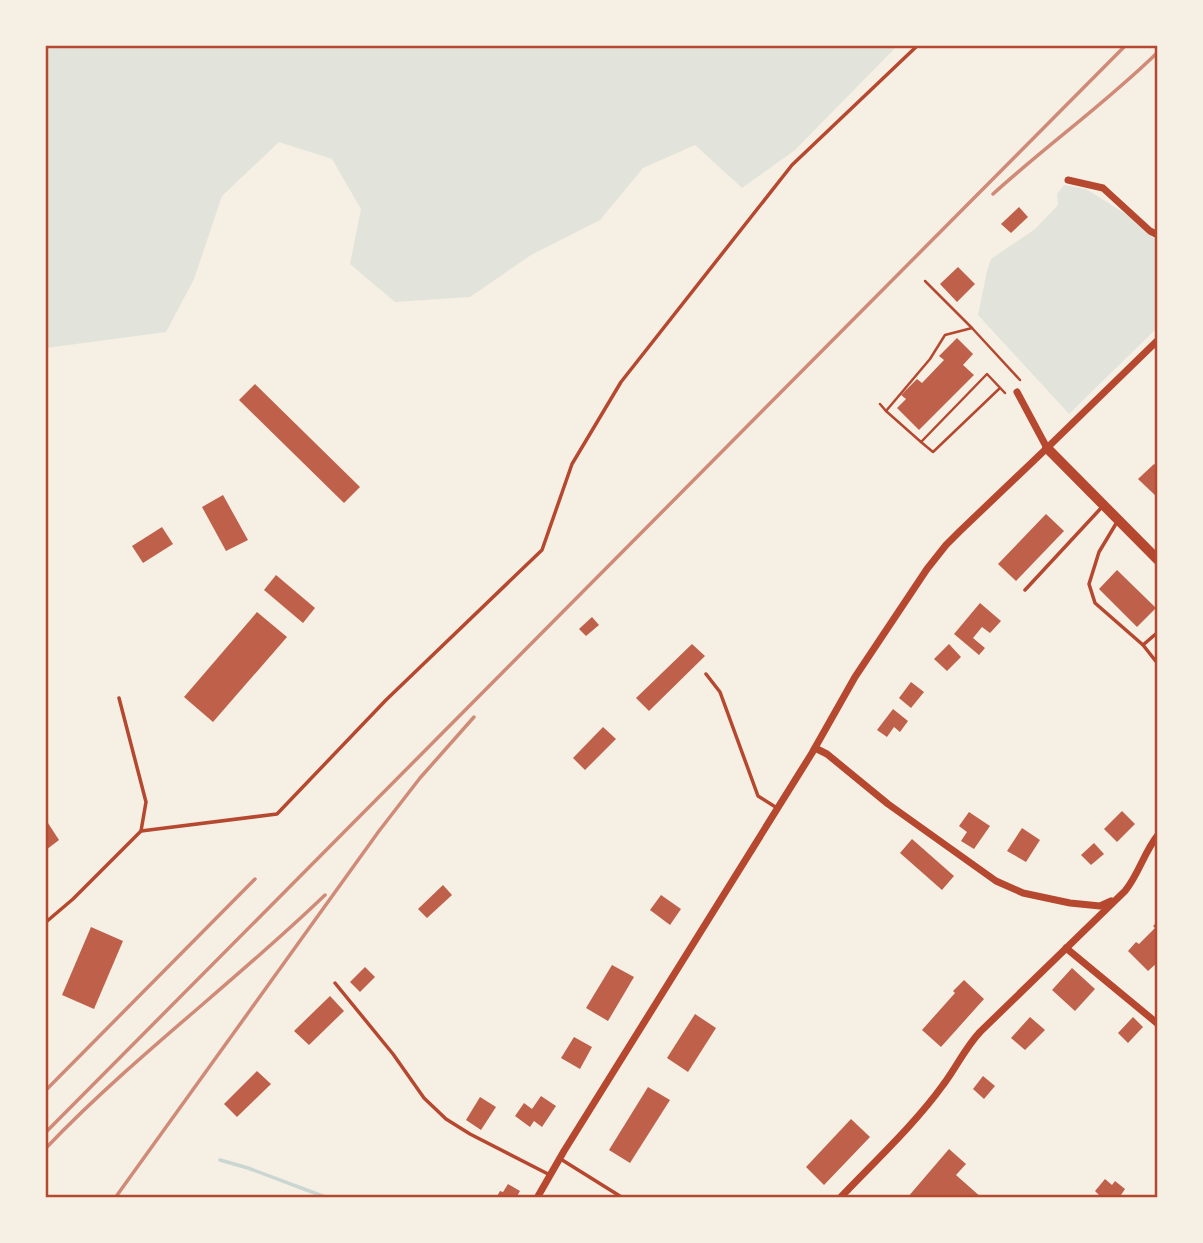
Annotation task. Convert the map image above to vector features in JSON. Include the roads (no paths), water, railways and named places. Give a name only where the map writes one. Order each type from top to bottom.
[{"type":"street","points":[[1068,180],[1103,188],[1157,235]]},
{"type":"street","points":[[537,1198],[559,1158],[815,748],[855,677],[927,569],[960,531],[1157,340]]},
{"type":"street","points":[[1017,392],[1047,448],[1157,560]]},
{"type":"street","points":[[815,748],[827,754],[888,804],[980,871],[1014,889],[1088,906],[1107,904],[1118,898]]},
{"type":"street","points":[[840,1198],[935,1096],[980,1032],[1118,898],[1131,883],[1157,835]]},
{"type":"street","points":[[1066,948],[1157,1024]]},
{"type":"lane","points":[[141,831],[276,814],[386,700],[542,550],[572,464],[621,382],[792,165],[917,46]]},
{"type":"lane","points":[[1025,590],[1104,506]]},
{"type":"lane","points":[[1118,521],[1099,552],[1089,584],[1095,603],[1143,645],[1157,664]]},
{"type":"lane","points":[[1143,645],[1157,632]]},
{"type":"lane","points":[[706,674],[720,692],[758,796],[778,808]]},
{"type":"lane","points":[[46,922],[141,831],[146,802],[118,698]]},
{"type":"lane","points":[[335,983],[393,1054],[424,1098],[446,1119],[470,1135],[550,1175]]},
{"type":"lane","points":[[559,1158],[623,1198]]},
{"type":"waterway","points":[[220,1160],[328,1198]]},
{"type":"railway","points":[[46,1132],[1125,46]]},
{"type":"railway","points":[[993,194],[1158,52]]},
{"type":"railway","points":[[115,1198],[379,831],[420,778],[474,717]]},
{"type":"railway","points":[[46,1090],[255,879]]},
{"type":"railway","points":[[46,1148],[114,1082],[325,895]]}]
